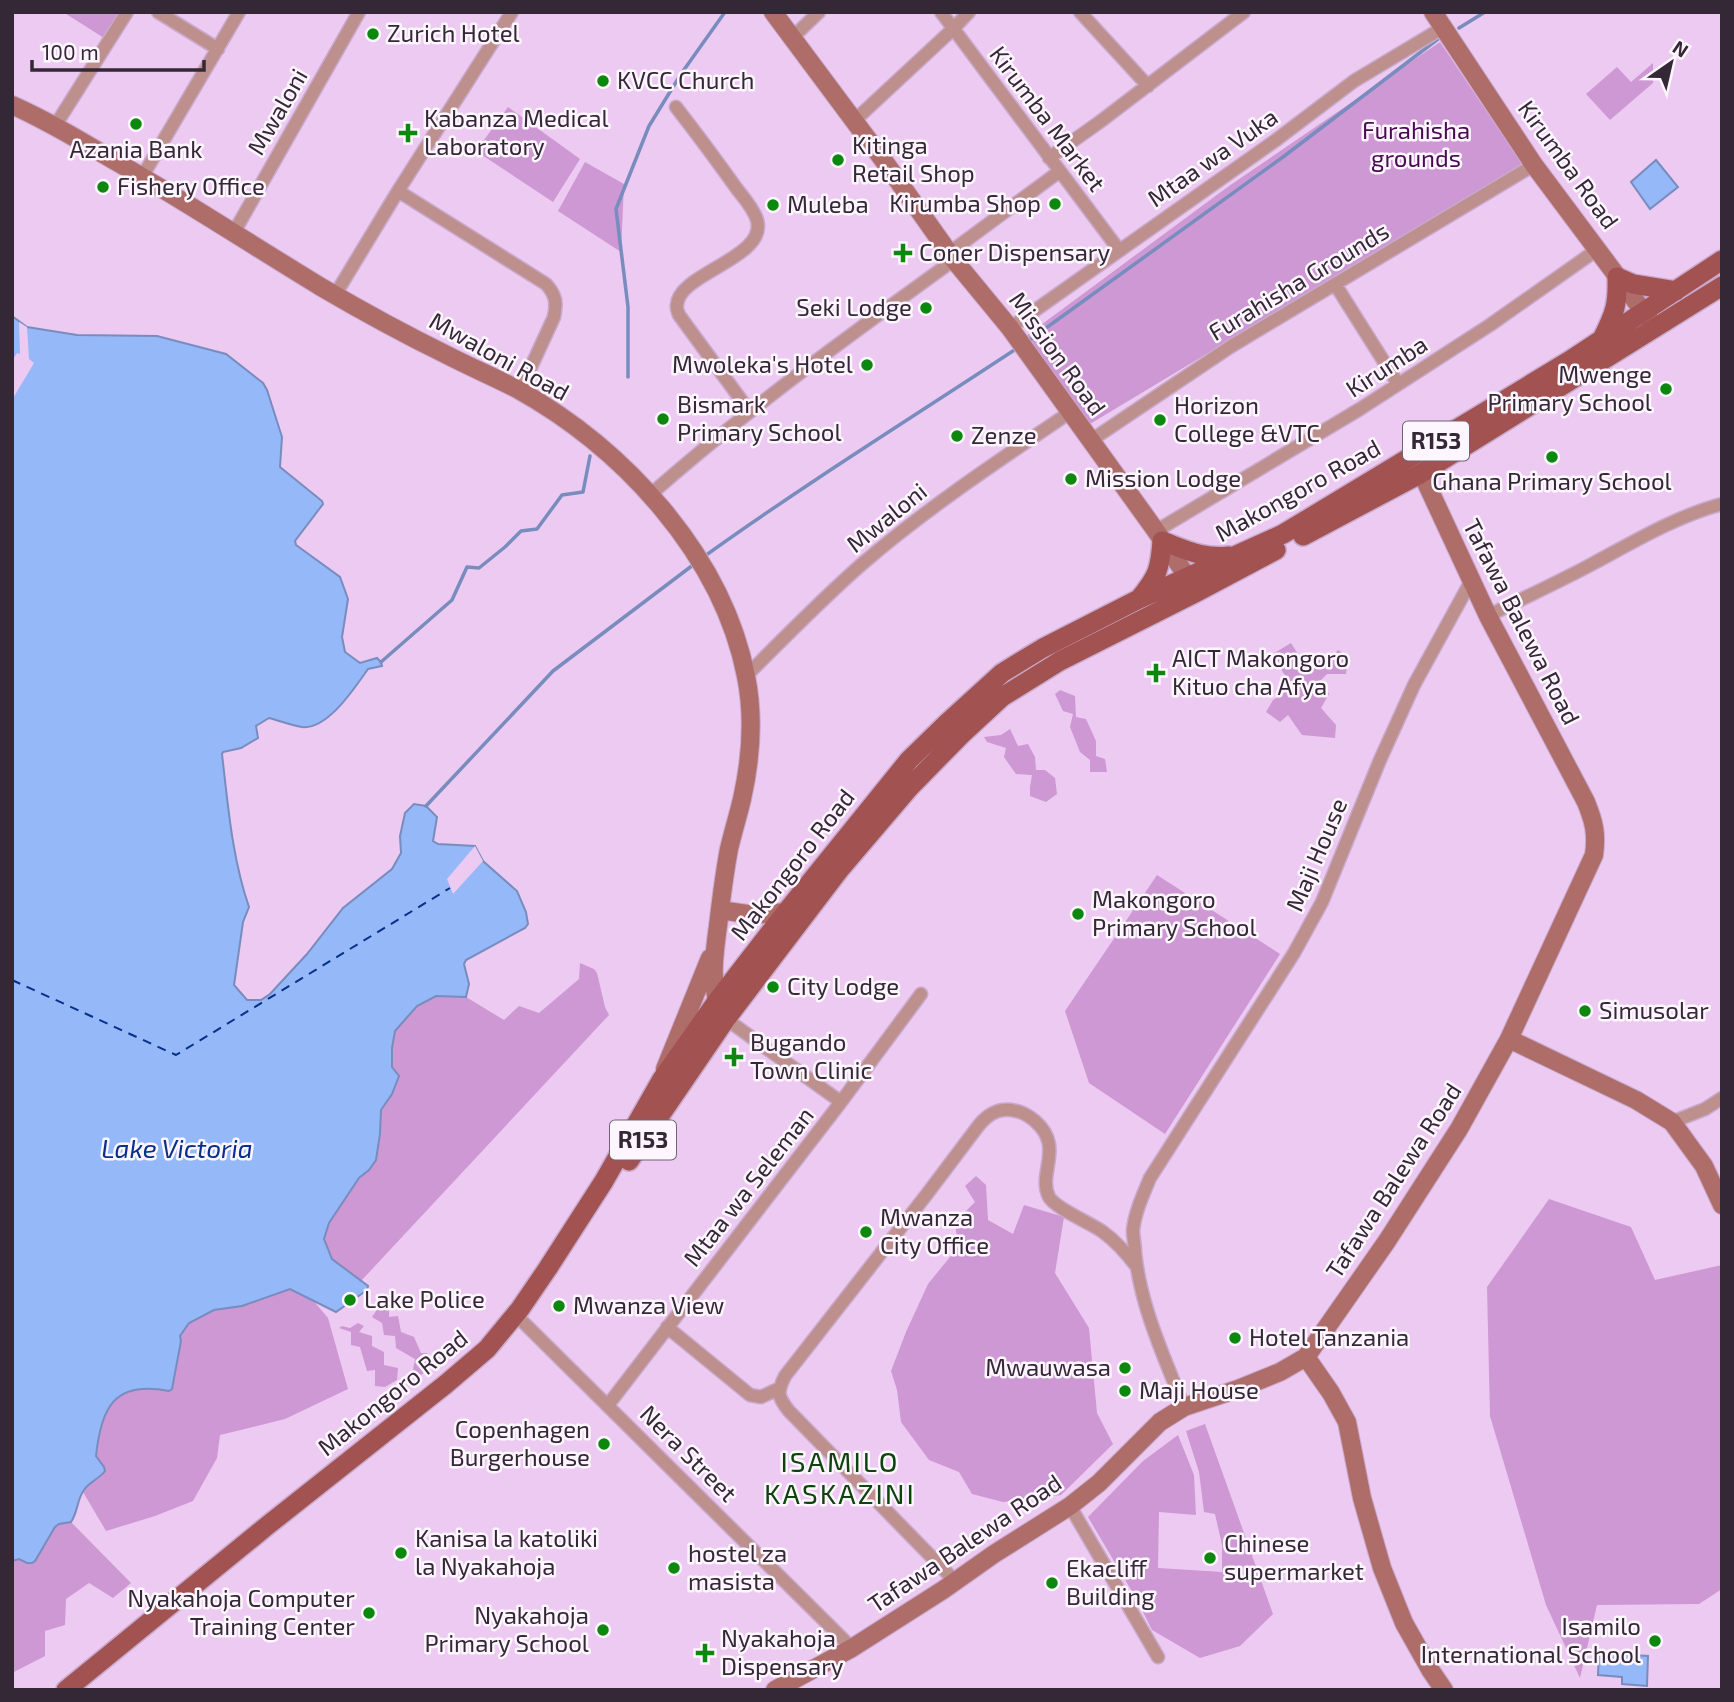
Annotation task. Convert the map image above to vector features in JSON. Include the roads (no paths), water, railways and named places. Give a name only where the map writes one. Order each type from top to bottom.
[{"type":"main road","name":"Makongoro Road","points":[[82,1690],[495,1354],[523,1321],[684,1078],[722,1010],[786,912],[909,760],[1002,673],[1043,648],[1139,599],[1193,585],[1237,555],[1417,464],[1722,260]]},
{"type":"main road","points":[[1603,338],[1618,299],[1617,276],[1633,284],[1675,291]]},
{"type":"main road","name":"Makongoro Road","points":[[66,1690],[487,1349],[520,1309],[548,1268],[604,1181],[662,1079],[886,814],[936,760],[1002,697],[1193,585],[1417,464],[1656,328],[1722,286]]},
{"type":"main road","points":[[1139,599],[1151,585],[1161,566],[1159,536],[1192,552],[1213,557],[1237,555]]},
{"type":"street","points":[[55,126],[127,12]]},
{"type":"street","points":[[158,12],[218,49]]},
{"type":"street","points":[[142,177],[239,12]]},
{"type":"street","name":"Mwaloni","points":[[233,234],[359,12]]},
{"type":"street","points":[[335,295],[512,12]]},
{"type":"street","name":"Mission Road","points":[[773,12],[952,256],[1013,333],[1193,585]]},
{"type":"street","points":[[792,38],[819,12]]},
{"type":"street","name":"Kirumba Market","points":[[941,12],[1119,250]]},
{"type":"street","points":[[854,121],[969,12]]},
{"type":"street","points":[[1080,12],[1148,86]]},
{"type":"street","name":"Kirumba Road","points":[[1433,12],[1534,165],[1656,328]]},
{"type":"street","points":[[1049,158],[1148,86],[1235,15]]},
{"type":"street","name":"Mtaa wa Vuka","points":[[1013,333],[1119,250],[1276,140],[1354,80],[1444,27]]},
{"type":"street","name":"Mwaloni Road","points":[[12,105],[55,126],[142,177],[335,295],[399,331],[520,391],[581,432],[618,463],[650,495],[694,551],[707,572],[731,624],[746,676],[750,704],[751,745],[742,798],[727,859],[716,945],[713,978],[722,1010]]},
{"type":"street","points":[[676,107],[758,220],[754,241],[690,285],[676,304],[679,315],[750,412]]},
{"type":"street","name":"Furahisha Grounds","points":[[1090,441],[1230,347],[1534,165]]},
{"type":"street","points":[[650,495],[702,449],[1059,171]]},
{"type":"street","points":[[398,191],[546,284],[554,293],[557,305],[554,317],[520,391]]},
{"type":"street","name":"Kirumba","points":[[1159,536],[1490,325],[1598,249]]},
{"type":"street","points":[[1335,284],[1398,384]]},
{"type":"street","name":"Mwaloni","points":[[746,676],[803,618],[862,564],[930,509],[1069,413]]},
{"type":"street","name":"Tafawa Balewa Road","points":[[777,1689],[852,1648],[1070,1506],[1099,1483],[1160,1422],[1184,1406],[1238,1389],[1306,1357],[1387,1241],[1459,1129],[1509,1039],[1594,855],[1597,839],[1586,802],[1488,616],[1417,464]]},
{"type":"street","points":[[1488,616],[1642,538],[1703,509],[1722,504]]},
{"type":"street","name":"Maji House","points":[[1184,1406],[1161,1351],[1137,1267],[1133,1230],[1139,1202],[1150,1178],[1294,953],[1322,902],[1414,685],[1471,581]]},
{"type":"street","points":[[720,909],[754,915],[786,912]]},
{"type":"street","points":[[662,1079],[672,1048],[716,945]]},
{"type":"street","name":"Mtaa wa Seleman","points":[[608,1405],[921,994]]},
{"type":"street","points":[[722,1010],[841,1102]]},
{"type":"street","points":[[1509,1039],[1636,1100],[1672,1122],[1704,1166],[1722,1205]]},
{"type":"street","points":[[1672,1122],[1705,1110],[1722,1098]]},
{"type":"street","points":[[667,1326],[750,1395],[761,1397],[778,1389],[785,1376],[979,1125],[996,1111],[1018,1111],[1042,1128],[1049,1142],[1046,1184],[1049,1197],[1059,1207],[1104,1232],[1122,1248],[1137,1267]]},
{"type":"street","name":"Nera Street","points":[[523,1321],[852,1648]]},
{"type":"street","points":[[1306,1357],[1331,1392],[1347,1422],[1362,1498],[1382,1568],[1404,1623],[1444,1690]]},
{"type":"street","points":[[778,1389],[781,1401],[789,1410],[955,1581]]},
{"type":"street","points":[[1070,1506],[1158,1657]]},
{"type":"water","points":[[1656,160],[1678,187],[1650,209],[1631,182]]},
{"type":"water","name":"Lake Victoria","points":[[12,316],[27,327],[77,335],[157,336],[226,354],[263,383],[282,437],[280,467],[323,504],[295,541],[296,545],[340,577],[348,599],[342,637],[345,652],[360,663],[377,658],[381,662],[382,666],[368,669],[340,706],[321,722],[302,727],[269,718],[256,726],[258,738],[241,748],[222,754],[235,851],[249,907],[243,922],[234,985],[247,1000],[261,1000],[270,994],[307,954],[343,908],[392,869],[401,853],[400,836],[405,813],[414,804],[426,806],[437,817],[433,841],[438,844],[475,846],[483,861],[517,891],[528,924],[466,960],[464,964],[469,984],[466,997],[436,996],[417,1006],[395,1031],[392,1067],[399,1076],[392,1094],[381,1110],[376,1160],[359,1178],[329,1223],[324,1239],[332,1259],[368,1286],[367,1290],[336,1312],[290,1289],[242,1306],[214,1310],[189,1323],[180,1336],[172,1389],[135,1390],[114,1401],[107,1411],[98,1439],[96,1456],[105,1471],[84,1490],[71,1522],[55,1527],[32,1563],[19,1559],[12,1561]]},
{"type":"water","points":[[1599,1653],[1648,1656],[1647,1686],[1622,1684],[1622,1677],[1598,1675]]},
{"type":"waterway","points":[[628,377],[628,307],[616,209],[649,126],[681,74],[725,12]]},
{"type":"waterway","points":[[1459,28],[1485,12]]},
{"type":"waterway","points":[[1028,341],[1283,157],[1438,39]]},
{"type":"waterway","points":[[702,558],[1019,347]]},
{"type":"waterway","points":[[381,662],[452,600],[467,567],[479,568],[521,531],[537,529],[562,495],[583,492],[590,456]]},
{"type":"waterway","points":[[426,806],[553,671],[693,565]]},
{"type":"place","name":"Zurich Hotel","points":[[373,34]]},
{"type":"place","name":"KVCC Church","points":[[603,81]]},
{"type":"place","name":"Azania Bank","points":[[136,124]]},
{"type":"place","name":"Kabanza Medical Laboratory","points":[[408,133]]},
{"type":"place","name":"Kitinga Retail Shop","points":[[838,160]]},
{"type":"place","name":"Fishery Office","points":[[103,187]]},
{"type":"place","name":"Kirumba Shop","points":[[1055,204]]},
{"type":"place","name":"Muleba","points":[[773,205]]},
{"type":"place","name":"Coner Dispensary","points":[[903,253]]},
{"type":"place","name":"Seki Lodge","points":[[926,308]]},
{"type":"place","name":"Mwoleka's Hotel","points":[[867,365]]},
{"type":"place","name":"Mwenge Primary School","points":[[1666,389]]},
{"type":"place","name":"Bismark Primary School","points":[[663,419]]},
{"type":"place","name":"Horizon College &VTC","points":[[1160,420]]},
{"type":"place","name":"Zenze","points":[[957,436]]},
{"type":"place","name":"Ghana Primary School","points":[[1552,457]]},
{"type":"place","name":"Mission Lodge","points":[[1071,479]]},
{"type":"place","name":"AICT Makongoro Kituo cha Afya","points":[[1156,673]]},
{"type":"place","name":"Makongoro Primary School","points":[[1078,914]]},
{"type":"place","name":"City Lodge","points":[[773,987]]},
{"type":"place","name":"Simusolar","points":[[1585,1011]]},
{"type":"place","name":"Bugando Town Clinic","points":[[734,1057]]},
{"type":"place","name":"Mwanza City Office","points":[[866,1232]]},
{"type":"place","name":"Lake Police","points":[[350,1300]]},
{"type":"place","name":"Mwanza View","points":[[559,1306]]},
{"type":"place","name":"Hotel Tanzania","points":[[1235,1338]]},
{"type":"place","name":"Mwauwasa","points":[[1125,1368]]},
{"type":"place","name":"Maji House","points":[[1125,1391]]},
{"type":"place","name":"Copenhagen Burgerhouse","points":[[604,1444]]},
{"type":"place","name":"Kanisa la katoliki la Nyakahoja","points":[[401,1553]]},
{"type":"place","name":"Chinese supermarket","points":[[1210,1558]]},
{"type":"place","name":"hostel za masista","points":[[674,1568]]},
{"type":"place","name":"Ekacliff Building","points":[[1052,1583]]},
{"type":"place","name":"Nyakahoja Computer Training Center","points":[[369,1613]]},
{"type":"place","name":"Nyakahoja Primary School","points":[[603,1630]]},
{"type":"place","name":"Isamilo International School","points":[[1655,1641]]},
{"type":"place","name":"Nyakahoja Dispensary","points":[[705,1653]]},
{"type":"district","name":"ISAMILO KASKAZINI","points":[[840,1478]]},
{"type":"park label","name":"Furahisha grounds","points":[[1416,145]]}]
